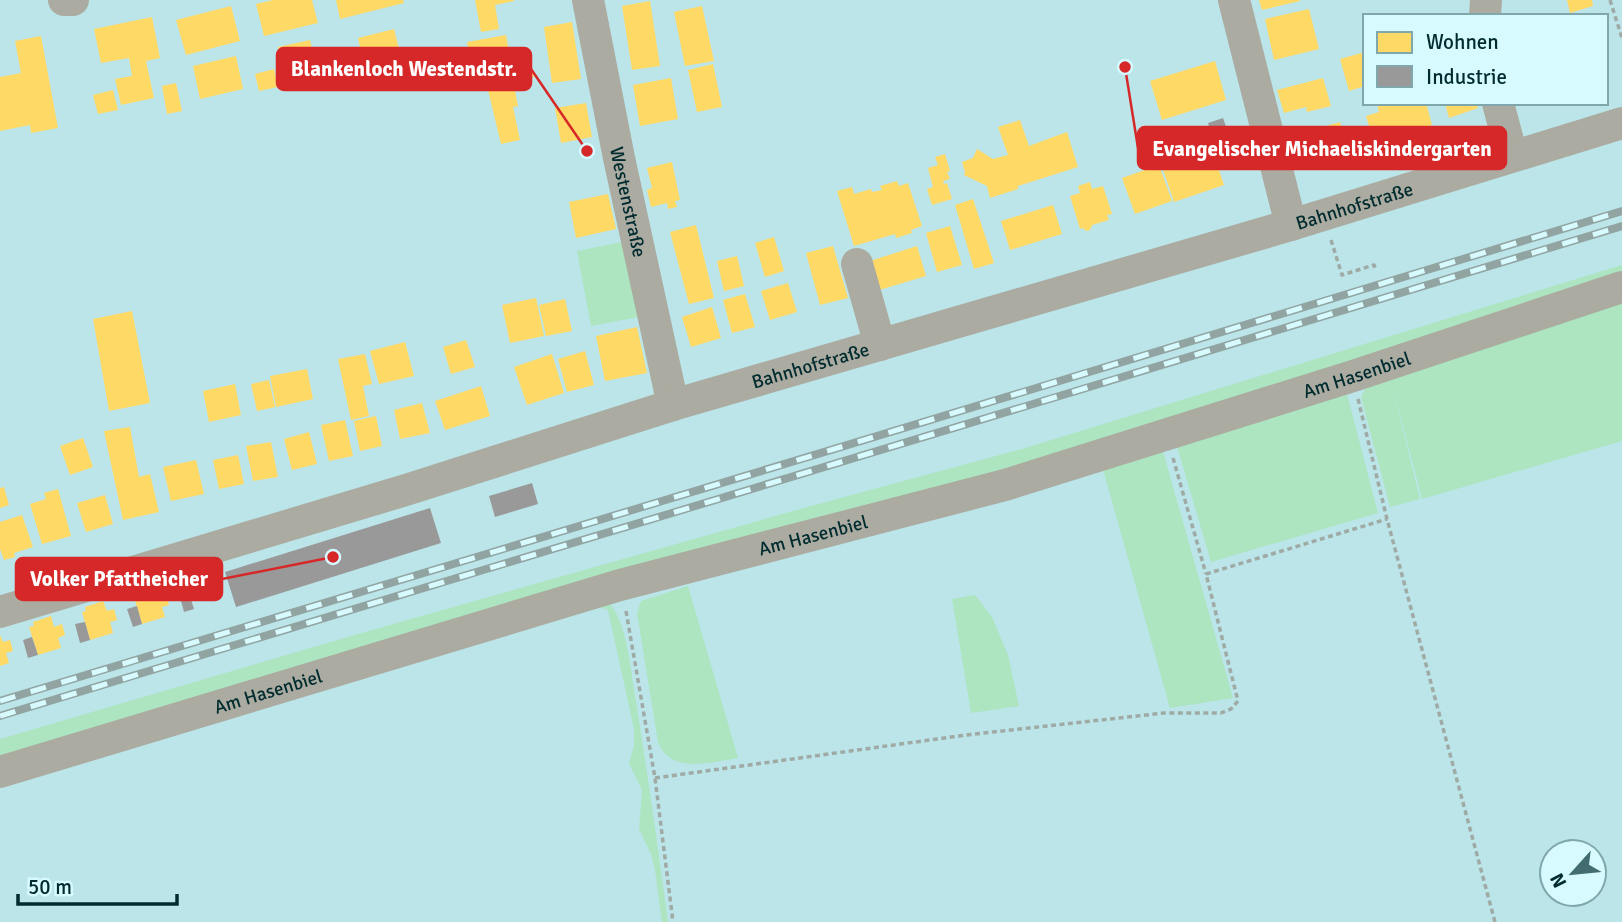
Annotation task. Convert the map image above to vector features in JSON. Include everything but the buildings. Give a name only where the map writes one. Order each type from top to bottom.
[{"type":"street","points":[[64,0],[73,0]]},
{"type":"street","name":"Westenstraße","points":[[588,0],[619,158],[673,405]]},
{"type":"street","points":[[1234,0],[1291,225]]},
{"type":"street","points":[[1499,105],[1513,156]]},
{"type":"street","name":"Bahnhofstraße","points":[[0,612],[409,489],[673,405],[1291,225],[1622,123]]},
{"type":"street","points":[[857,264],[880,345]]},
{"type":"street","name":"Am Hasenbiel","points":[[0,772],[620,585],[964,496],[1353,376],[1622,287]]},
{"type":"path","points":[[1610,0],[1622,38]]},
{"type":"path","points":[[1324,215],[1342,275],[1358,273],[1374,265],[1376,270]]},
{"type":"path","points":[[1353,376],[1387,519],[1494,922]]},
{"type":"path","points":[[655,778],[979,733],[1164,713],[1221,713],[1231,709],[1238,701],[1167,435]]},
{"type":"path","points":[[1206,573],[1387,519]]},
{"type":"path","points":[[620,585],[655,778],[673,922]]},
{"type":"green space","points":[[622,242],[639,317],[591,326],[577,251]]},
{"type":"green space","points":[[1622,265],[1622,280],[1221,408],[0,763],[0,739],[365,632],[1022,449]]},
{"type":"green space","points":[[1622,301],[1622,441],[1422,499],[1391,380],[1420,499],[1390,507],[1361,397],[1373,374]]},
{"type":"green space","points":[[1346,390],[1378,513],[1211,562],[1176,443]]},
{"type":"green space","points":[[1162,448],[1233,698],[1170,708],[1102,466]]},
{"type":"green space","points":[[688,586],[738,758],[682,763],[664,752],[658,742],[637,613],[641,601]]},
{"type":"green space","points":[[975,595],[992,617],[1008,655],[1019,706],[971,713],[952,599]]},
{"type":"green space","points":[[610,604],[621,624],[628,651],[668,922],[662,922],[655,870],[639,829],[642,790],[629,763],[634,746],[634,729],[609,615],[607,609],[600,608],[579,613]]},
{"type":"railway","points":[[0,701],[1622,211]]},
{"type":"railway","points":[[0,716],[1622,226]]},
{"type":"place","name":"Evangelischer Michaeliskindergarten","points":[[1125,67]]},
{"type":"place","name":"Blankenloch Westendstr.","points":[[587,151]]},
{"type":"place","name":"Volker Pfattheicher","points":[[333,557]]}]
